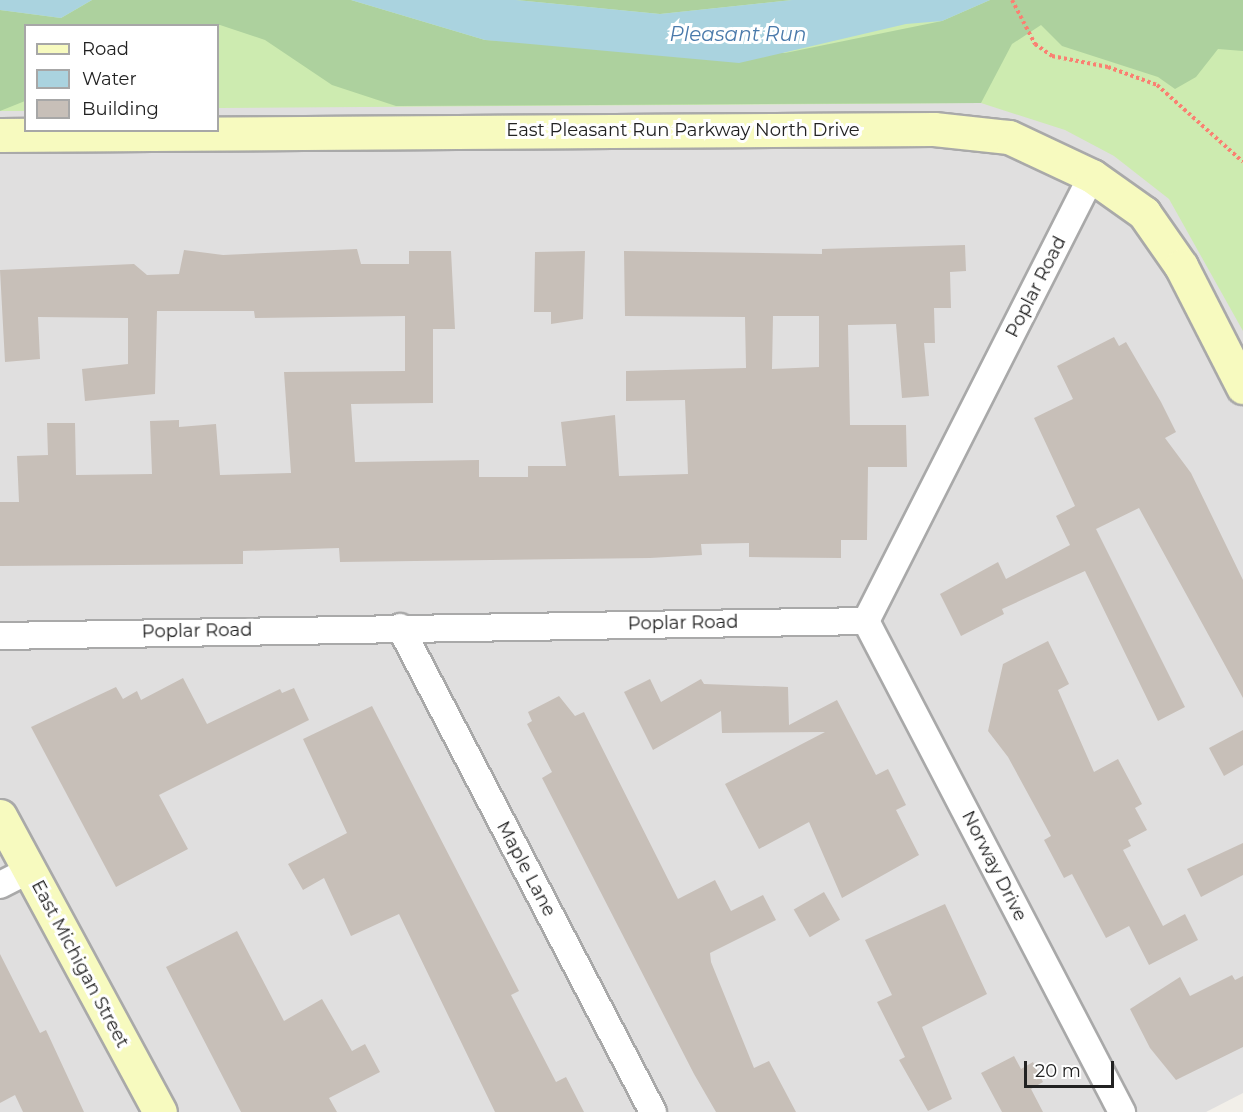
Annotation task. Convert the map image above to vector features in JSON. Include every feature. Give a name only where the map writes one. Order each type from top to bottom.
[{"type":"main road","name":"East Pleasant Run Parkway North Drive","points":[[0,135],[956,129],[1009,137],[1092,176],[1155,225],[1243,387]]},
{"type":"main road","name":"East Michigan Street","points":[[0,816],[160,1112]]},
{"type":"street","name":"Poplar Road","points":[[0,636],[400,627],[866,621],[1092,176]]},
{"type":"street","name":"Norway Drive","points":[[866,621],[1122,1112]]},
{"type":"street","name":"Maple Lane","points":[[400,627],[653,1112]]},
{"type":"street","points":[[0,885],[29,870]]},
{"type":"path","points":[[1012,0],[1035,44],[1052,56],[1108,67],[1157,85],[1243,162]]},
{"type":"shaded area","points":[[0,0],[1243,0],[1243,1093],[1206,1112],[0,1112]]},
{"type":"green space","points":[[0,0],[1243,0],[1243,331],[1169,199],[1114,156],[1065,130],[981,103],[219,108],[219,24],[24,24],[24,111],[0,111]]},
{"type":"green space","points":[[92,0],[351,0],[485,40],[785,53],[942,21],[990,0],[1243,0],[1243,51],[1218,49],[1196,77],[1175,89],[1158,77],[1062,46],[1041,25],[1012,44],[981,103],[396,106],[332,85],[265,40],[219,24],[24,24],[24,101],[0,111],[0,10],[61,18]]},
{"type":"green space","points":[[516,0],[792,0],[660,14]]},
{"type":"water","points":[[0,0],[92,0],[61,18],[0,10]]},
{"type":"water","name":"Pleasant Run","points":[[351,0],[516,0],[660,14],[792,0],[990,0],[942,21],[906,24],[739,63],[485,40]]},
{"type":"building","points":[[965,245],[966,271],[950,272],[951,308],[934,308],[935,343],[924,343],[929,396],[902,398],[896,324],[848,325],[850,425],[906,425],[907,467],[868,467],[867,540],[841,540],[841,558],[749,557],[749,543],[701,544],[702,555],[650,558],[340,562],[339,548],[243,551],[243,564],[0,566],[0,502],[19,502],[17,456],[48,455],[47,423],[75,423],[76,475],[152,474],[150,421],[179,420],[179,427],[216,424],[220,475],[291,473],[284,372],[405,371],[405,316],[255,318],[254,311],[157,311],[155,394],[85,401],[82,369],[128,364],[128,318],[38,317],[40,359],[5,362],[0,270],[134,264],[147,275],[179,274],[184,250],[223,255],[357,249],[361,264],[409,264],[409,251],[451,251],[455,329],[433,329],[433,403],[351,404],[355,462],[479,460],[479,477],[528,477],[528,466],[566,466],[561,422],[615,415],[619,476],[688,474],[685,400],[626,401],[626,371],[746,368],[745,317],[625,316],[624,251],[822,254],[822,249]],"holes":[[[773,316],[819,316],[819,367],[772,369]]]},
{"type":"building","points":[[585,251],[583,319],[551,324],[551,312],[534,312],[535,252]]},
{"type":"building","points":[[1114,337],[1119,346],[1126,342],[1161,402],[1176,432],[1165,438],[1191,473],[1243,580],[1243,698],[1139,508],[1096,529],[1185,707],[1158,721],[1085,571],[1002,609],[1004,614],[961,636],[940,594],[998,562],[1006,579],[1070,545],[1056,516],[1075,506],[1034,418],[1073,399],[1057,366]]},
{"type":"building","points":[[1048,641],[1069,684],[1058,690],[1094,772],[1118,759],[1142,804],[1135,808],[1147,830],[1128,840],[1131,846],[1123,850],[1163,926],[1185,914],[1198,940],[1149,965],[1129,926],[1106,938],[1072,874],[1064,878],[1044,840],[1051,836],[1008,757],[988,731],[1003,664]]},
{"type":"building","points":[[183,678],[207,724],[280,689],[282,693],[294,688],[309,720],[159,795],[188,849],[116,887],[31,727],[116,687],[123,699],[137,691],[141,700]]},
{"type":"building","points":[[650,679],[661,702],[701,679],[704,684],[788,687],[789,725],[837,700],[876,775],[888,769],[906,805],[896,810],[919,855],[842,898],[809,822],[759,849],[725,784],[825,732],[722,733],[721,711],[653,750],[624,692]]},
{"type":"building","points":[[559,696],[575,716],[584,712],[678,899],[715,880],[731,911],[763,895],[776,920],[710,953],[711,962],[754,1068],[769,1061],[796,1112],[716,1112],[694,1074],[542,778],[552,772],[527,724],[532,721],[528,712]]},
{"type":"building","points":[[372,706],[519,991],[511,995],[556,1082],[566,1077],[584,1112],[495,1112],[399,914],[351,936],[324,878],[303,890],[288,864],[347,833],[303,739]]},
{"type":"building","points":[[1243,730],[1243,765],[1224,776],[1209,748]]},
{"type":"building","points":[[1243,843],[1243,875],[1201,897],[1187,869]]},
{"type":"building","points":[[824,892],[840,920],[810,937],[794,910]]},
{"type":"building","points":[[945,904],[987,994],[922,1027],[952,1099],[928,1111],[899,1060],[905,1057],[877,1002],[892,995],[865,940]]},
{"type":"building","points":[[237,931],[284,1021],[322,999],[352,1051],[365,1044],[380,1072],[329,1098],[337,1112],[241,1112],[166,967]]},
{"type":"building","points":[[0,954],[40,1033],[46,1030],[84,1112],[23,1112],[15,1095],[0,1103]]},
{"type":"building","points":[[1232,975],[1235,980],[1243,976],[1243,1047],[1176,1080],[1150,1048],[1130,1009],[1180,977],[1190,996]]},
{"type":"building","points":[[1014,1056],[1021,1069],[1033,1062],[1043,1082],[1031,1089],[1043,1112],[1002,1112],[981,1073]]}]
